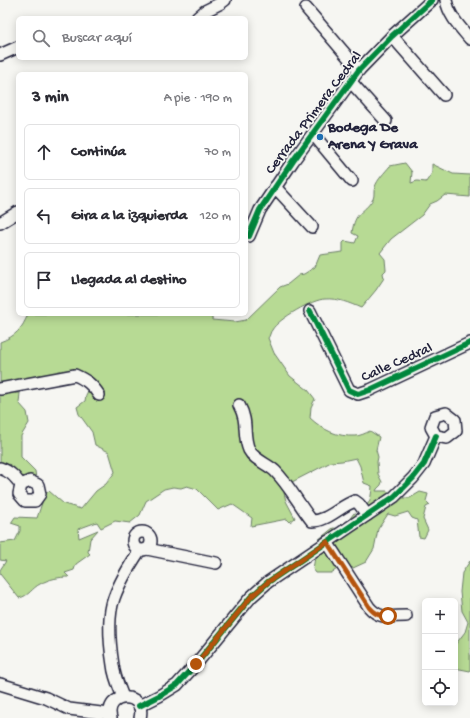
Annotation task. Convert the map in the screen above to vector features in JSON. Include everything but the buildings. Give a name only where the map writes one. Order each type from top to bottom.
[{"type":"street","points":[[199,16],[205,11],[225,0]]},
{"type":"street","name":"Cerrada Primera Cedral","points":[[249,236],[260,210],[275,187],[359,70],[392,36],[432,0]]},
{"type":"street","points":[[446,0],[454,20],[470,39]]},
{"type":"street","points":[[306,8],[359,70]]},
{"type":"street","points":[[392,36],[444,95]]},
{"type":"street","points":[[0,55],[16,48]]},
{"type":"street","points":[[351,82],[386,121]]},
{"type":"street","points":[[313,134],[352,181]]},
{"type":"street","points":[[275,187],[312,227]]},
{"type":"street","points":[[0,223],[16,213]]},
{"type":"street","name":"Calle Cedral","points":[[310,311],[349,390],[358,394],[370,390],[470,344]]},
{"type":"street","points":[[0,389],[75,375],[86,379],[93,385],[99,394]]},
{"type":"street","points":[[239,405],[246,422],[246,440],[250,452],[271,467],[281,477],[312,521],[320,521],[339,509],[355,502],[359,504],[367,515]]},
{"type":"street","points":[[139,706],[177,685],[251,597],[268,582],[394,497],[413,478],[424,464],[436,436]]},
{"type":"street","points":[[0,468],[13,475],[21,485]]},
{"type":"street","points":[[327,542],[374,614],[380,616],[406,616]]},
{"type":"street","points":[[123,697],[113,666],[110,613],[114,599],[125,574],[143,549],[216,562]]},
{"type":"street","points":[[0,684],[46,698],[69,709],[110,716],[111,706],[117,699],[123,697],[131,698],[136,701],[139,706],[141,711],[140,718]]},
{"type":"green space","points":[[405,163],[412,172],[411,183],[417,181],[426,182],[432,173],[432,164],[453,174],[470,175],[470,197],[445,195],[430,204],[422,215],[391,239],[380,253],[385,259],[386,270],[383,273],[384,278],[361,308],[339,300],[325,299],[312,302],[288,315],[271,331],[268,338],[274,353],[290,376],[308,390],[315,399],[311,407],[310,418],[320,426],[336,434],[357,436],[370,431],[379,437],[376,450],[378,457],[378,474],[382,482],[376,491],[387,491],[401,498],[410,498],[420,492],[428,494],[426,501],[430,505],[426,507],[423,519],[428,530],[424,538],[419,537],[417,520],[412,518],[408,512],[395,516],[388,514],[378,529],[374,549],[366,562],[353,568],[342,566],[331,573],[316,573],[313,569],[318,540],[333,528],[342,529],[354,513],[357,515],[370,500],[372,486],[364,483],[360,466],[356,458],[331,462],[292,482],[284,493],[286,501],[295,518],[290,522],[287,519],[251,526],[252,518],[232,504],[218,510],[197,489],[187,486],[181,488],[173,487],[164,489],[146,501],[140,515],[130,523],[115,521],[101,528],[97,522],[78,529],[79,538],[98,530],[90,539],[88,552],[90,554],[76,564],[74,570],[65,573],[69,577],[62,577],[43,582],[25,596],[19,598],[0,574],[0,570],[6,561],[0,560],[0,543],[15,541],[20,531],[20,526],[11,523],[15,517],[37,518],[45,494],[49,491],[64,504],[81,509],[96,491],[106,484],[115,472],[109,452],[95,445],[92,432],[79,414],[77,407],[85,401],[89,389],[76,381],[37,384],[25,387],[15,393],[20,393],[19,403],[27,412],[29,423],[21,436],[21,457],[35,471],[36,479],[29,476],[20,482],[0,471],[0,342],[18,331],[27,316],[212,316],[212,320],[235,322],[246,320],[280,287],[288,284],[299,275],[304,274],[315,267],[320,255],[343,252],[343,243],[345,241],[355,243],[358,236],[352,233],[355,220],[373,199],[374,188],[377,182],[390,166]]},
{"type":"green space","points":[[470,561],[470,671],[458,669],[458,641],[465,632],[468,622],[462,611],[460,592],[462,573]]},
{"type":"cycle path","points":[[249,236],[260,210],[293,161],[359,70],[392,36],[432,0]]},
{"type":"cycle path","points":[[310,311],[349,390],[358,394],[370,390],[470,343]]},
{"type":"cycle path","points":[[139,706],[177,685],[251,597],[268,582],[394,497],[413,478],[424,464],[436,436]]},
{"type":"place","name":"Bodega De Arena Y Grava","points":[[320,137]]},
{"type":"route","points":[[196,664],[251,597],[268,582],[327,542],[374,614],[388,616]]}]
